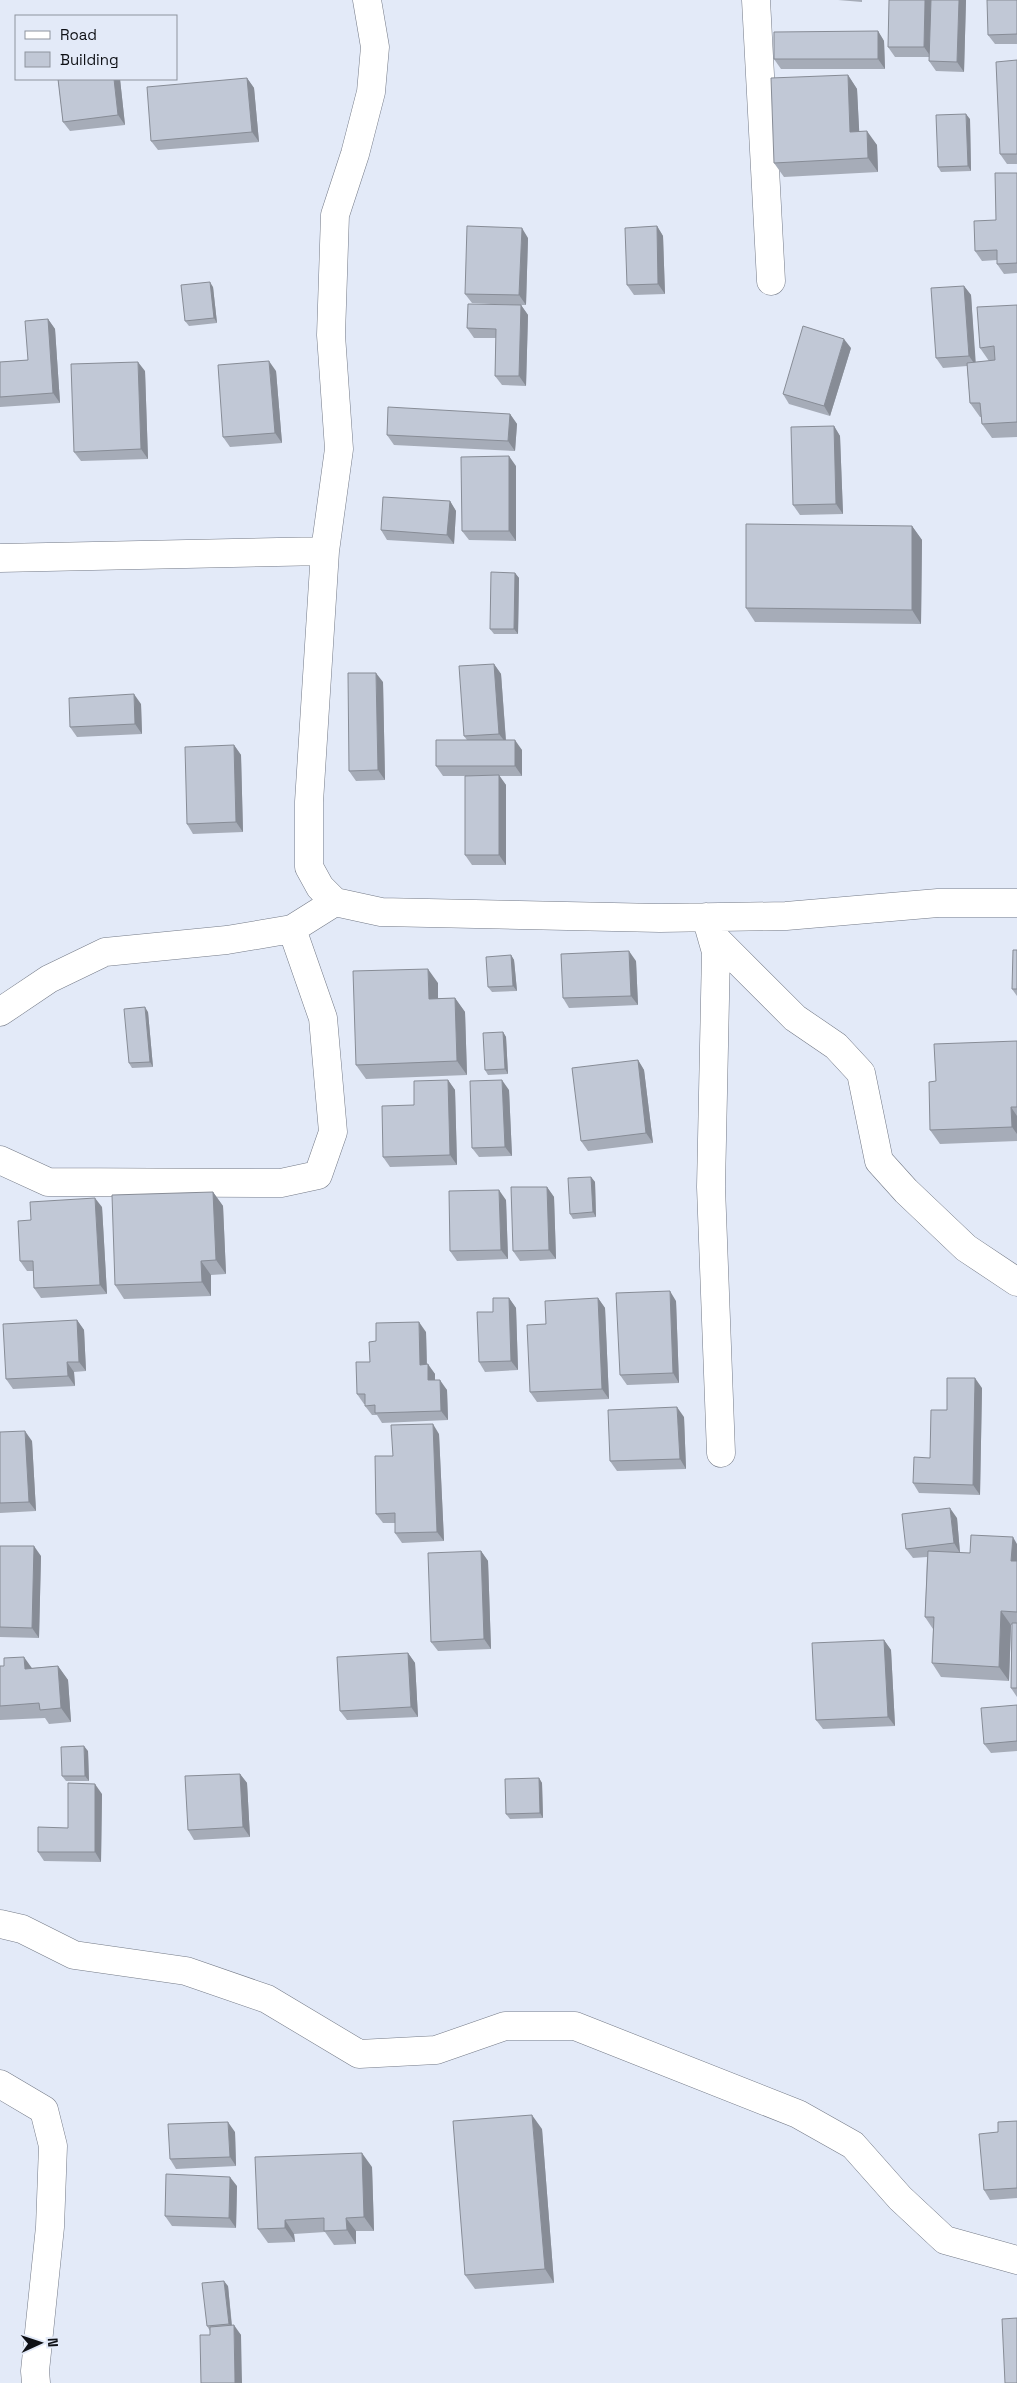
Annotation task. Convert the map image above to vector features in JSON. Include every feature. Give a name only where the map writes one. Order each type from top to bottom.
[{"type":"street","points":[[366,0],[375,47],[371,92],[355,154],[334,215],[331,335],[338,449],[325,551],[309,802],[309,867],[320,887],[335,902],[381,912],[708,926],[786,916],[938,903],[1017,903]]},
{"type":"street","points":[[756,0],[771,281]]},
{"type":"street","points":[[0,558],[325,551]]},
{"type":"street","points":[[0,1012],[49,979],[105,952],[227,940],[292,929],[335,902]]},
{"type":"street","points":[[708,926],[795,1018],[836,1046],[861,1073],[879,1161],[906,1191],[966,1248],[1017,1282]]},
{"type":"street","points":[[708,926],[716,952],[711,1187],[721,1453]]},
{"type":"street","points":[[0,1160],[48,1182],[281,1183],[318,1175],[333,1132],[324,1018],[292,929]]},
{"type":"street","points":[[0,1924],[22,1929],[74,1956],[186,1971],[267,1999],[359,2054],[436,2050],[505,2026],[575,2026],[798,2114],[853,2145],[900,2198],[945,2240],[1017,2260]]},
{"type":"street","points":[[0,2084],[44,2110],[53,2146],[50,2227],[35,2371],[36,2383]]},
{"type":"building","points":[[889,0],[925,0],[924,47],[888,47]]},
{"type":"building","points":[[931,0],[959,0],[957,62],[929,61]]},
{"type":"building","points":[[987,0],[1017,0],[1017,34],[988,35]]},
{"type":"building","points":[[878,31],[878,59],[774,59],[774,32]]},
{"type":"building","points":[[1017,60],[1017,154],[1000,154],[996,62]]},
{"type":"building","points":[[848,75],[850,132],[867,131],[868,158],[774,163],[771,78]]},
{"type":"building","points":[[247,78],[252,132],[151,141],[147,87]]},
{"type":"building","points":[[58,80],[114,80],[118,115],[63,122]]},
{"type":"building","points":[[966,114],[968,166],[938,167],[936,115]]},
{"type":"building","points":[[995,173],[1017,173],[1017,263],[997,264],[997,250],[975,251],[974,221],[996,220]]},
{"type":"building","points":[[467,226],[522,228],[519,295],[465,294]]},
{"type":"building","points":[[657,226],[658,284],[627,285],[625,228]]},
{"type":"building","points":[[210,282],[214,318],[185,321],[181,285]]},
{"type":"building","points":[[964,286],[969,356],[936,358],[931,288]]},
{"type":"building","points":[[468,304],[521,305],[519,376],[495,376],[496,329],[467,328]]},
{"type":"building","points":[[1017,305],[1017,422],[982,424],[980,403],[970,403],[967,363],[995,360],[994,346],[980,348],[977,307]]},
{"type":"building","points":[[48,319],[53,393],[0,397],[0,362],[28,360],[25,321]]},
{"type":"building","points":[[803,326],[844,339],[824,406],[783,394]]},
{"type":"building","points":[[269,361],[275,433],[223,437],[218,365]]},
{"type":"building","points":[[138,362],[141,449],[74,452],[71,364]]},
{"type":"building","points":[[388,407],[510,414],[508,441],[387,435]]},
{"type":"building","points":[[834,426],[836,504],[793,505],[791,427]]},
{"type":"building","points":[[509,456],[509,531],[462,531],[461,457]]},
{"type":"building","points":[[383,497],[450,501],[447,535],[381,530]]},
{"type":"building","points":[[746,524],[912,526],[912,610],[746,608]]},
{"type":"building","points":[[491,572],[515,573],[514,629],[490,629]]},
{"type":"building","points":[[494,664],[499,734],[464,736],[459,666]]},
{"type":"building","points":[[348,673],[376,673],[378,770],[349,771]]},
{"type":"building","points":[[134,694],[135,724],[70,727],[69,698]]},
{"type":"building","points":[[436,740],[515,740],[515,766],[436,766]]},
{"type":"building","points":[[234,745],[236,822],[187,824],[185,747]]},
{"type":"building","points":[[499,775],[499,855],[465,855],[465,776]]},
{"type":"building","points":[[1013,950],[1017,950],[1017,989],[1012,989]]},
{"type":"building","points":[[629,951],[631,996],[563,998],[561,954]]},
{"type":"building","points":[[511,955],[513,986],[488,987],[486,957]]},
{"type":"building","points":[[428,969],[429,999],[455,998],[457,1061],[356,1065],[353,971]]},
{"type":"building","points":[[145,1007],[150,1062],[129,1063],[124,1009]]},
{"type":"building","points":[[503,1032],[505,1069],[485,1070],[483,1033]]},
{"type":"building","points":[[1017,1041],[1017,1107],[1011,1107],[1012,1127],[930,1130],[929,1082],[936,1081],[934,1044]]},
{"type":"building","points":[[638,1060],[646,1133],[581,1141],[572,1068]]},
{"type":"building","points":[[448,1080],[450,1155],[383,1157],[382,1106],[414,1105],[414,1081]]},
{"type":"building","points":[[502,1080],[505,1147],[472,1148],[470,1081]]},
{"type":"building","points":[[591,1177],[593,1212],[570,1214],[568,1178]]},
{"type":"building","points":[[511,1187],[547,1187],[549,1250],[513,1251]]},
{"type":"building","points":[[499,1190],[501,1250],[450,1251],[449,1191]]},
{"type":"building","points":[[213,1192],[216,1260],[201,1261],[202,1282],[115,1285],[112,1195]]},
{"type":"building","points":[[95,1198],[100,1285],[34,1288],[33,1261],[20,1261],[18,1221],[31,1220],[30,1202]]},
{"type":"building","points":[[670,1291],[673,1373],[620,1375],[616,1293]]},
{"type":"building","points":[[493,1298],[509,1298],[511,1361],[479,1362],[477,1312],[493,1312]]},
{"type":"building","points":[[598,1298],[602,1389],[530,1392],[527,1325],[546,1324],[545,1301]]},
{"type":"building","points":[[77,1320],[79,1362],[67,1362],[68,1376],[6,1379],[3,1324]]},
{"type":"building","points":[[419,1322],[420,1365],[428,1364],[428,1380],[440,1380],[441,1411],[375,1413],[375,1405],[365,1406],[365,1394],[357,1394],[356,1362],[370,1362],[369,1342],[376,1341],[376,1323]]},
{"type":"building","points":[[947,1378],[975,1378],[973,1485],[913,1483],[914,1457],[930,1458],[931,1410],[947,1410]]},
{"type":"building","points":[[677,1407],[680,1459],[610,1461],[608,1410]]},
{"type":"building","points":[[433,1424],[437,1532],[395,1533],[395,1513],[376,1514],[375,1456],[393,1456],[391,1425]]},
{"type":"building","points":[[25,1431],[29,1502],[0,1503],[0,1432]]},
{"type":"building","points":[[950,1508],[954,1543],[906,1549],[902,1514]]},
{"type":"building","points":[[971,1535],[1013,1537],[1011,1561],[1017,1561],[1017,1612],[1001,1611],[999,1667],[932,1663],[934,1617],[925,1617],[928,1551],[970,1553]]},
{"type":"building","points":[[0,1546],[34,1546],[32,1628],[0,1627]]},
{"type":"building","points":[[481,1551],[484,1639],[431,1642],[428,1553]]},
{"type":"building","points":[[1012,1623],[1017,1623],[1017,1688],[1011,1688]]},
{"type":"building","points":[[884,1640],[888,1717],[816,1720],[812,1643]]},
{"type":"building","points":[[408,1653],[411,1707],[340,1711],[337,1657]]},
{"type":"building","points":[[24,1657],[25,1669],[58,1666],[61,1708],[40,1710],[39,1703],[0,1706],[0,1666],[4,1666],[4,1658]]},
{"type":"building","points":[[1017,1705],[1017,1741],[984,1744],[981,1708]]},
{"type":"building","points":[[84,1746],[85,1776],[62,1776],[61,1747]]},
{"type":"building","points":[[240,1774],[243,1827],[188,1830],[185,1776]]},
{"type":"building","points":[[539,1778],[540,1813],[506,1814],[505,1779]]},
{"type":"building","points":[[68,1783],[95,1784],[95,1852],[38,1852],[38,1827],[68,1828]]},
{"type":"building","points":[[532,2115],[545,2269],[465,2275],[453,2121]]},
{"type":"building","points":[[1017,2121],[1017,2188],[984,2190],[979,2134],[998,2132],[998,2122]]},
{"type":"building","points":[[228,2122],[230,2157],[170,2159],[168,2124]]},
{"type":"building","points":[[362,2153],[364,2217],[346,2218],[347,2230],[324,2231],[324,2218],[285,2220],[285,2228],[258,2229],[255,2157]]},
{"type":"building","points":[[166,2174],[230,2177],[229,2218],[165,2216]]},
{"type":"building","points":[[224,2281],[229,2324],[207,2326],[202,2283]]},
{"type":"building","points":[[1017,2318],[1017,2383],[1005,2383],[1002,2319]]},
{"type":"building","points":[[234,2325],[235,2383],[201,2383],[200,2335],[210,2335],[210,2327]]}]
